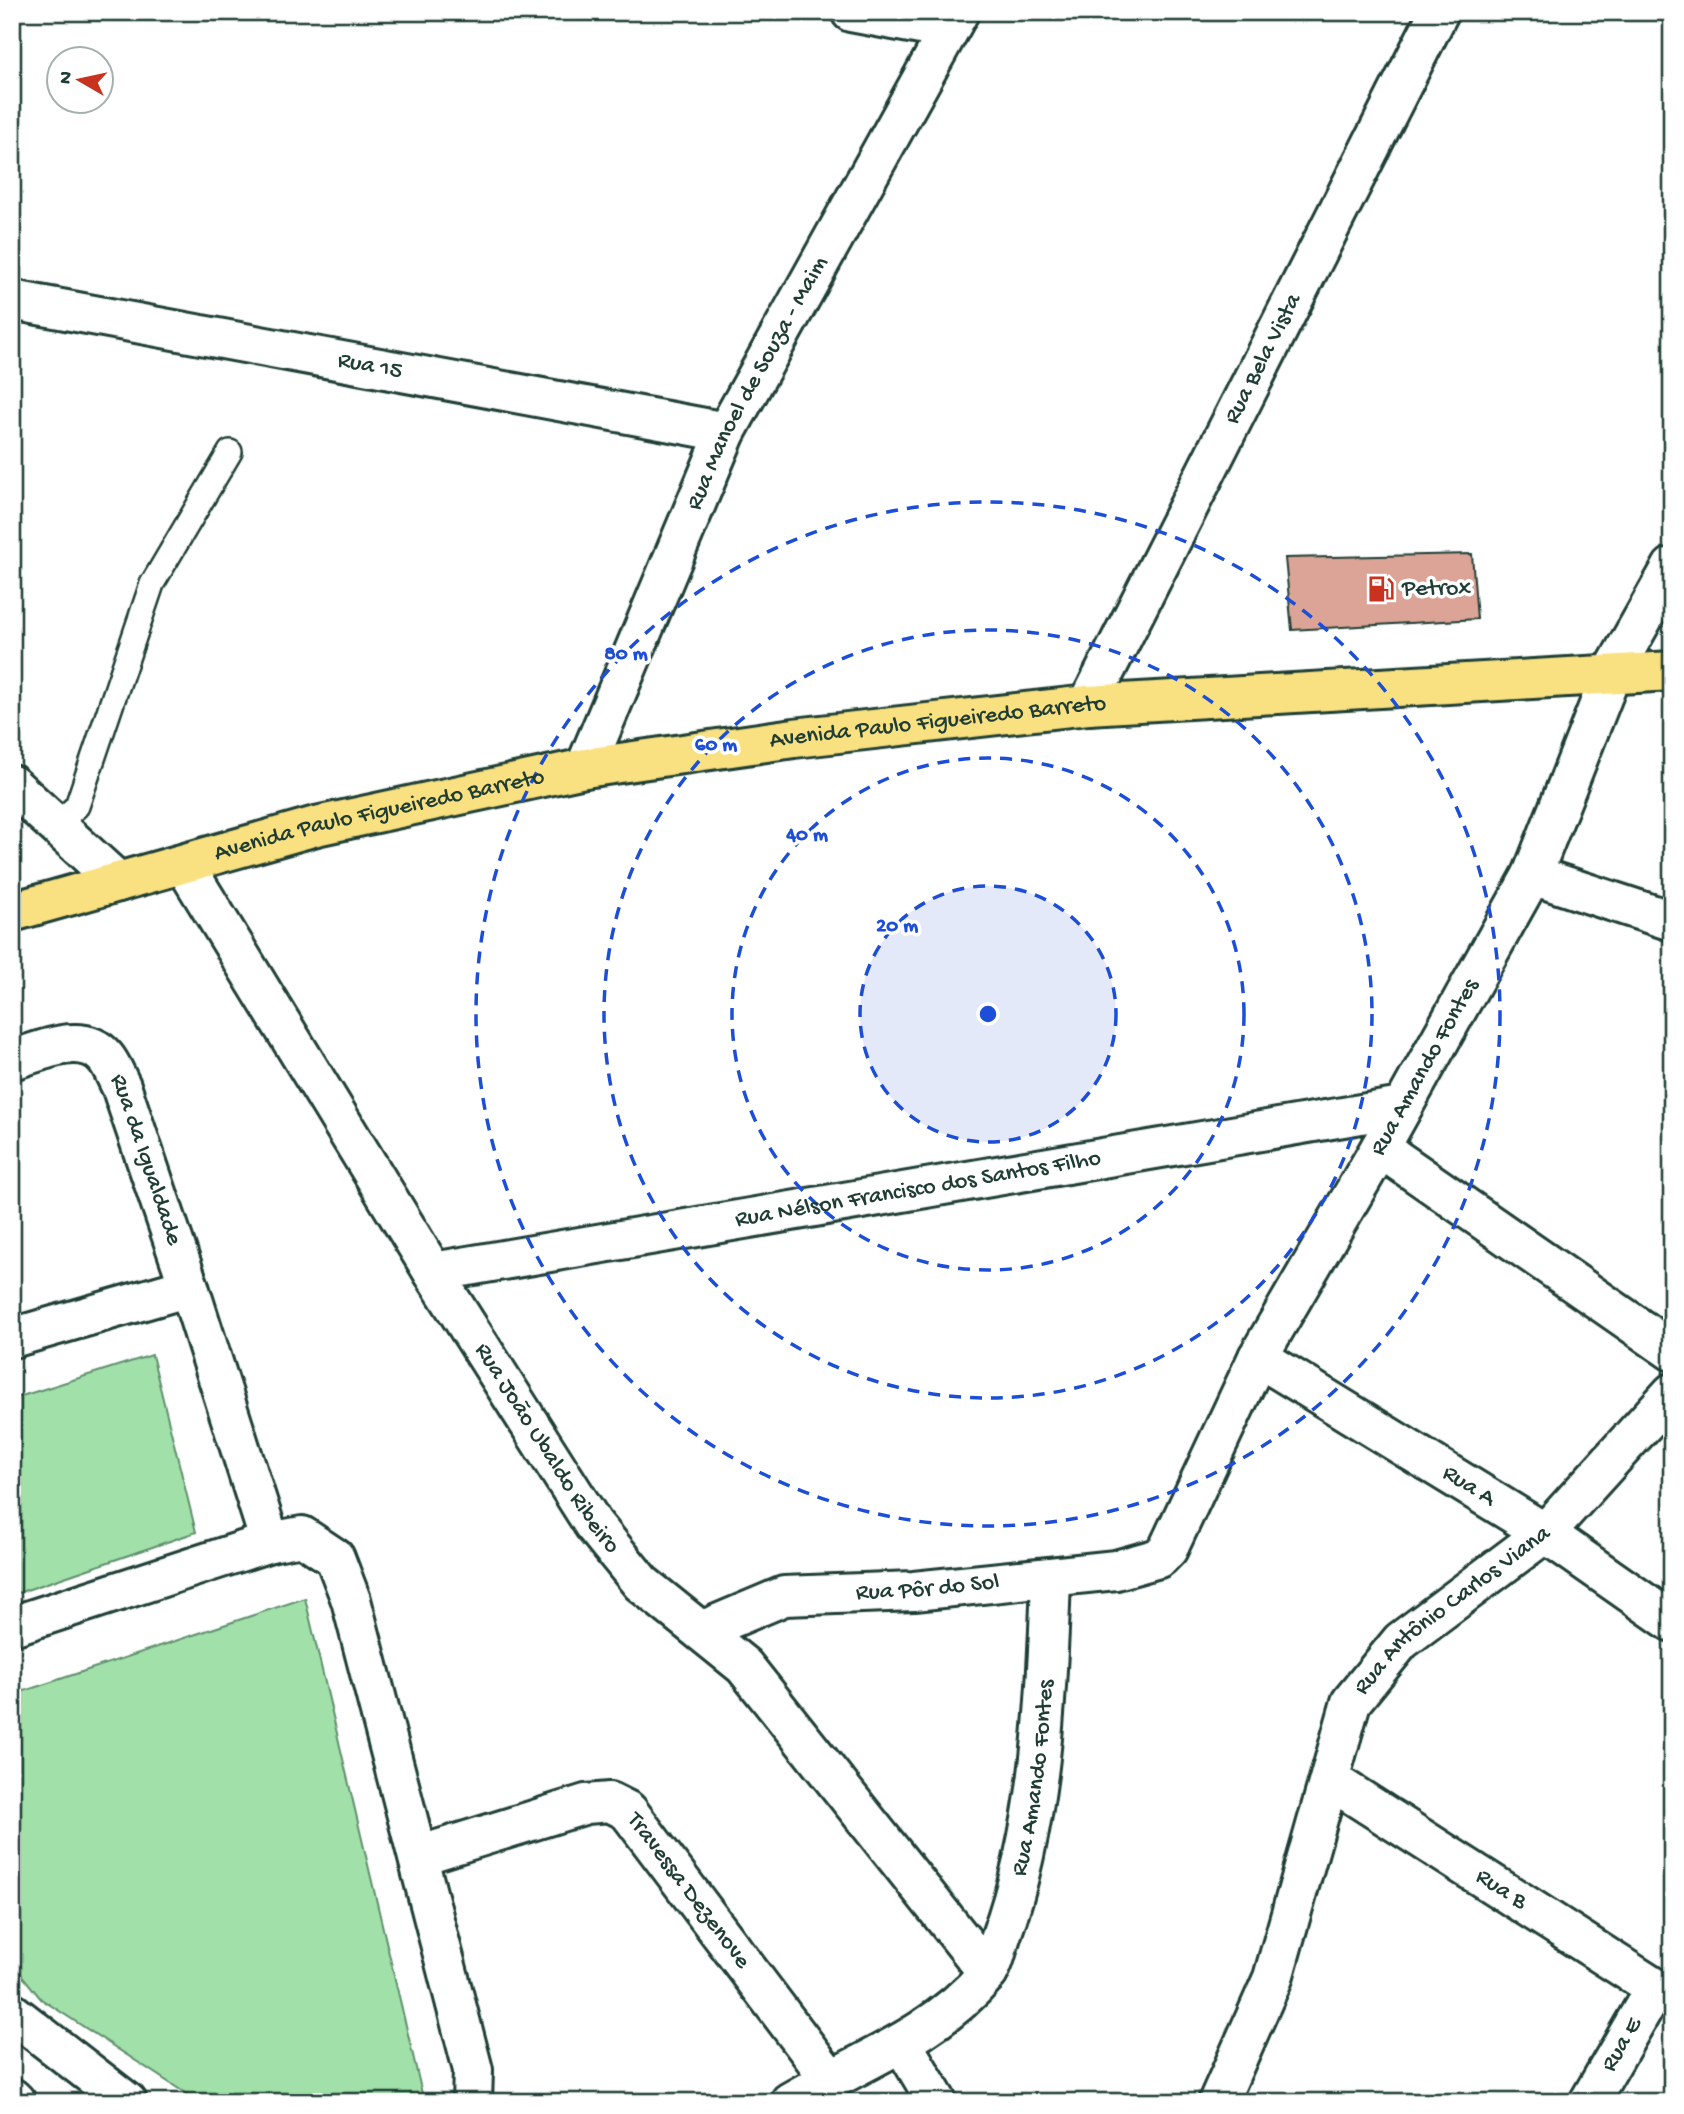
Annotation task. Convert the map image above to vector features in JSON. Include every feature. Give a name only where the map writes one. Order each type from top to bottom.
[{"type":"main road","name":"Avenida Paulo Figueiredo Barreto","points":[[12,912],[328,823],[585,768],[808,736],[1088,705],[1672,671]]},
{"type":"street","points":[[851,12],[953,21]]},
{"type":"street","name":"Rua Bela Vista","points":[[1088,705],[1439,12]]},
{"type":"street","name":"Rua Manoel de Souza - Maim","points":[[585,768],[726,432],[953,21]]},
{"type":"street","name":"Rua 15","points":[[12,300],[726,432]]},
{"type":"street","name":"Rua Amando Fontes","points":[[1158,1558],[1176,1536],[1258,1357],[1380,1148],[1532,875],[1611,675],[1672,567]]},
{"type":"street","points":[[12,785],[117,881]]},
{"type":"street","name":"Rua João Ubaldo Ribeiro","points":[[184,864],[433,1272],[593,1524],[641,1583],[744,1666],[988,1973]]},
{"type":"street","points":[[1532,875],[1672,921]]},
{"type":"street","name":"Rua da Igualdade","points":[[12,1060],[64,1045],[86,1044],[104,1056],[121,1086],[190,1287],[270,1542]]},
{"type":"street","name":"Rua Nélson Francisco dos Santos Filho","points":[[433,1272],[1402,1107]]},
{"type":"street","points":[[1380,1148],[1672,1351]]},
{"type":"street","points":[[12,1338],[190,1287]]},
{"type":"street","name":"Rua A","points":[[1258,1357],[1545,1533],[1672,1622]]},
{"type":"street","name":"Rua Antônio Carlos Viana","points":[[1218,2102],[1273,1978],[1351,1702],[1383,1659],[1401,1641],[1545,1533],[1672,1394]]},
{"type":"street","points":[[12,1626],[270,1542],[302,1536],[335,1558],[351,1600],[473,2070],[472,2102]]},
{"type":"street","name":"Rua Pôr do Sol","points":[[701,1631],[784,1596],[914,1591],[1051,1578],[1116,1570],[1158,1558]]},
{"type":"street","name":"Rua Amando Fontes","points":[[988,1973],[1014,1900],[1029,1829],[1047,1693],[1051,1578]]},
{"type":"street","name":"Rua B","points":[[1330,1780],[1663,1994]]},
{"type":"street","name":"Travessa Dezenove","points":[[418,1856],[586,1804],[610,1802],[628,1811],[831,2080]]},
{"type":"street","points":[[790,2102],[903,2045],[950,2010],[988,1973]]},
{"type":"street","name":"Rua E","points":[[1589,2102],[1663,1994]]},
{"type":"street","points":[[12,2012],[127,2102]]},
{"type":"street","points":[[903,2045],[937,2102]]},
{"type":"lane","points":[[55,825],[77,806],[152,584],[230,452]]},
{"type":"green space","points":[[152,1355],[196,1532],[12,1595],[12,1399]]},
{"type":"green space","points":[[305,1598],[424,2102],[199,2102],[41,1999],[12,1963],[12,1695]]},
{"type":"building","name":"Petrox","points":[[1472,554],[1477,619],[1292,630],[1285,558]]},
{"type":"place","name":"Petrox","points":[[1381,589]]}]
